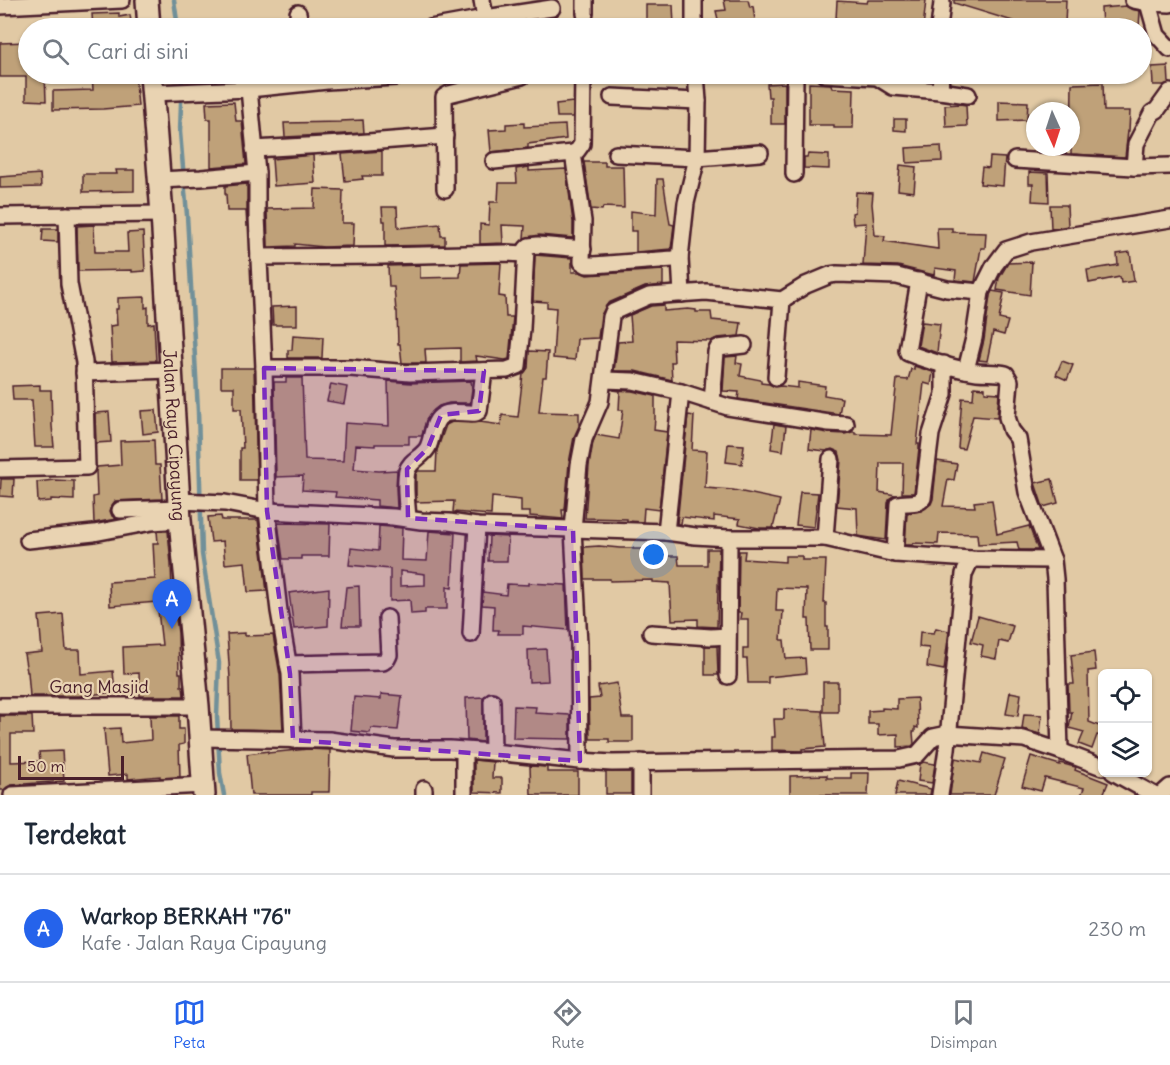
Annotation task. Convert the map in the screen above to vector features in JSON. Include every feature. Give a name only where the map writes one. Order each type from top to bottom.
[{"type":"main road","points":[[147,0],[148,18]]},
{"type":"main road","name":"Jalan Raya Cipayung","points":[[155,86],[167,180],[162,214],[171,370],[202,738],[204,790]]},
{"type":"street","points":[[0,6],[122,0]]},
{"type":"street","points":[[482,0],[485,18],[552,8]]},
{"type":"street","points":[[694,0],[694,18]]},
{"type":"street","points":[[1149,18],[1141,2],[1170,4]]},
{"type":"street","points":[[940,18],[942,3]]},
{"type":"street","points":[[298,13],[299,18]]},
{"type":"street","points":[[1152,25],[1157,35],[1170,49]]},
{"type":"street","points":[[247,84],[256,173],[267,511],[288,664],[293,740]]},
{"type":"street","points":[[155,86],[194,91],[249,89],[275,84]]},
{"type":"street","points":[[445,189],[444,97],[490,84]]},
{"type":"street","points":[[494,160],[578,151],[582,144],[583,84]]},
{"type":"street","points":[[682,294],[680,258],[686,203],[697,158],[697,84]]},
{"type":"street","points":[[794,174],[795,84]]},
{"type":"street","points":[[888,84],[893,87],[968,95]]},
{"type":"street","points":[[940,84],[940,91]]},
{"type":"street","points":[[1134,167],[1136,144],[1153,111],[1157,110],[1170,93]]},
{"type":"street","points":[[612,97],[698,101]]},
{"type":"street","points":[[254,149],[445,136]]},
{"type":"street","points":[[573,153],[583,221],[582,262],[588,265],[680,258]]},
{"type":"street","points":[[616,154],[697,158],[760,153]]},
{"type":"street","points":[[1015,160],[1134,167],[1170,166]]},
{"type":"street","points":[[167,180],[256,173]]},
{"type":"street","points":[[0,216],[162,214]]},
{"type":"street","points":[[0,469],[87,467],[84,362],[69,284],[68,215]]},
{"type":"street","points":[[966,370],[974,338],[981,292],[994,266],[1006,250],[1031,242],[1170,219]]},
{"type":"street","points":[[264,368],[350,368],[410,373],[507,370],[518,366],[526,249],[530,246],[583,249]]},
{"type":"street","points":[[259,257],[525,254]]},
{"type":"street","points":[[580,761],[579,644],[573,529],[579,465],[584,439],[600,402],[611,317],[614,312],[648,296],[706,292],[782,300],[806,285],[837,274],[897,276],[947,289],[981,292]]},
{"type":"street","points":[[919,281],[907,350],[911,354],[966,370],[1000,373],[1006,375],[1010,381],[1007,417],[1011,430],[1018,439],[1027,492],[1053,560],[1060,751]]},
{"type":"street","points":[[776,376],[782,300]]},
{"type":"street","points":[[712,402],[717,348],[744,345]]},
{"type":"street","points":[[895,554],[898,504],[917,503],[923,498],[931,434],[944,394],[945,364]]},
{"type":"street","points":[[84,373],[171,370]]},
{"type":"street","points":[[408,518],[407,469],[428,448],[436,422],[441,415],[478,411],[484,371]]},
{"type":"street","points":[[604,380],[633,381],[681,392],[728,407],[846,424]]},
{"type":"street","points":[[666,532],[681,392]]},
{"type":"street","points":[[825,538],[831,459]]},
{"type":"street","points":[[120,510],[182,508],[225,503],[267,511],[408,518],[477,526],[666,532],[729,538],[825,538],[895,554],[971,559],[1053,560]]},
{"type":"street","points":[[28,540],[94,533],[152,522],[182,508]]},
{"type":"street","points":[[471,634],[477,526]]},
{"type":"street","points":[[728,676],[729,538]]},
{"type":"street","points":[[940,795],[947,749],[964,574],[971,559]]},
{"type":"street","points":[[288,664],[383,662],[389,655],[387,618]]},
{"type":"street","points":[[651,633],[728,636]]},
{"type":"street","points":[[492,701],[493,752]]},
{"type":"street","name":"Gang Masjid","points":[[0,706],[198,706]]},
{"type":"street","points":[[202,738],[329,740],[394,749],[450,749],[612,763],[899,759],[916,755],[933,737],[947,734],[1024,739],[1098,765]]},
{"type":"street","points":[[464,751],[464,795]]},
{"type":"street","points":[[641,762],[641,795]]},
{"type":"street","points":[[1122,777],[1154,795]]},
{"type":"street","points":[[1161,795],[1170,788]]},
{"type":"street","points":[[12,795],[204,790]]},
{"type":"highlighted area","points":[[264,368],[484,371],[479,411],[441,415],[428,448],[407,469],[408,518],[573,529],[580,761],[293,740],[290,674],[267,511]]},
{"type":"building","points":[[724,0],[748,0],[750,7],[753,6],[755,18],[718,18],[716,11],[726,10]]},
{"type":"building","points":[[868,0],[926,0],[924,18],[836,18],[837,1],[867,3]]},
{"type":"building","points":[[954,0],[1066,0],[1065,18],[1003,18],[954,3]]},
{"type":"building","points":[[646,5],[673,5],[674,18],[646,18]]},
{"type":"building","points":[[1126,6],[1140,11],[1140,18],[1102,18],[1101,8]]},
{"type":"building","points":[[119,13],[119,17],[130,15],[130,18],[92,18],[92,14]]},
{"type":"building","points":[[18,42],[18,77],[0,77],[0,43]]},
{"type":"building","points":[[1168,66],[1169,83],[1153,85],[1152,67]]},
{"type":"building","points":[[26,84],[45,84],[46,101],[26,100]]},
{"type":"building","points":[[93,84],[136,84],[138,106],[53,110],[53,91],[93,90]]},
{"type":"building","points":[[767,84],[785,84],[785,124],[771,124],[771,97],[768,97]]},
{"type":"building","points":[[809,84],[831,84],[832,88],[854,89],[853,128],[809,125]]},
{"type":"building","points":[[1072,84],[1103,84],[1104,111],[1130,111],[1125,157],[1080,154],[1080,102],[1072,102]]},
{"type":"building","points":[[999,101],[1028,102],[1026,102],[1026,120],[999,121]]},
{"type":"building","points":[[234,102],[236,121],[242,121],[246,164],[211,167],[211,119],[207,119],[206,103]]},
{"type":"building","points":[[573,102],[573,117],[557,117],[556,104]]},
{"type":"building","points":[[945,105],[966,105],[967,126],[946,127]]},
{"type":"building","points":[[894,119],[906,119],[906,131],[894,130]]},
{"type":"building","points":[[363,120],[364,133],[285,137],[284,123]]},
{"type":"building","points":[[524,123],[524,127],[565,125],[566,139],[528,144],[528,148],[491,152],[489,130],[506,129],[506,124]]},
{"type":"building","points":[[941,146],[942,161],[907,163],[906,148]]},
{"type":"building","points":[[382,151],[382,176],[362,176],[363,179],[345,181],[342,154]]},
{"type":"building","points":[[808,154],[829,155],[829,169],[804,168],[804,157]]},
{"type":"building","points":[[313,155],[315,183],[274,186],[272,159]]},
{"type":"building","points":[[990,157],[1005,158],[1003,186],[980,184],[982,167],[989,168]]},
{"type":"building","points":[[584,162],[605,162],[605,166],[623,166],[624,208],[591,209]]},
{"type":"building","points":[[900,165],[916,167],[914,192],[898,190]]},
{"type":"building","points":[[529,167],[529,171],[566,169],[573,238],[539,235],[524,238],[525,226],[502,225],[503,243],[480,244],[480,224],[489,225],[490,202],[498,202],[499,183],[517,183],[516,169]]},
{"type":"building","points":[[116,170],[134,170],[134,191],[83,192],[83,174],[117,174]]},
{"type":"building","points":[[1029,172],[1048,173],[1049,202],[1032,201],[1033,184],[1029,184]]},
{"type":"building","points":[[40,174],[41,187],[0,188],[0,177]]},
{"type":"building","points":[[657,179],[663,179],[670,224],[674,225],[671,249],[636,252],[636,231],[631,231],[631,211],[656,214]]},
{"type":"building","points":[[247,184],[247,227],[246,211],[227,211],[225,186]]},
{"type":"building","points":[[315,189],[343,190],[342,223],[354,223],[353,246],[324,247],[295,244],[295,246],[268,247],[267,209],[314,208]]},
{"type":"building","points":[[856,192],[873,193],[875,235],[885,236],[884,241],[938,249],[937,228],[952,228],[952,232],[986,233],[985,248],[981,248],[975,282],[955,280],[956,271],[935,268],[934,275],[898,266],[863,265],[866,223],[853,224],[852,213],[855,212]]},
{"type":"building","points":[[1050,205],[1067,205],[1068,226],[1051,229]]},
{"type":"building","points":[[382,207],[397,207],[398,228],[440,224],[441,236],[445,236],[445,245],[385,246],[385,221],[383,221]]},
{"type":"building","points":[[94,225],[95,252],[128,252],[127,233],[143,232],[145,271],[78,271],[77,226]]},
{"type":"building","points":[[43,229],[58,229],[58,242],[42,241]]},
{"type":"building","points":[[1130,252],[1134,281],[1121,283],[1120,277],[1089,283],[1087,270],[1118,265],[1117,254]]},
{"type":"building","points":[[535,255],[572,258],[572,272],[587,275],[663,270],[663,285],[645,287],[608,303],[601,315],[598,338],[577,339],[575,360],[553,358],[556,308],[547,307],[547,302],[533,301]]},
{"type":"building","points":[[1032,262],[1030,295],[997,290],[999,278],[1008,263]]},
{"type":"building","points":[[501,263],[499,296],[505,297],[506,317],[513,317],[509,359],[476,356],[477,361],[460,362],[460,348],[425,349],[426,363],[402,363],[400,344],[398,344],[394,287],[389,287],[388,266],[420,265],[420,278],[460,277],[461,264]]},
{"type":"building","points":[[992,291],[1004,293],[999,319],[1008,321],[1004,335],[993,332],[987,361],[979,360],[990,295]]},
{"type":"building","points":[[145,297],[145,308],[148,307],[148,324],[154,323],[156,361],[112,362],[110,326],[117,325],[118,298]]},
{"type":"building","points":[[664,305],[664,311],[688,309],[696,310],[696,312],[711,312],[712,320],[741,323],[739,336],[717,338],[711,341],[673,340],[672,380],[635,371],[614,371],[618,342],[632,341],[630,315],[651,306]]},
{"type":"building","points":[[297,306],[297,325],[273,325],[272,307]]},
{"type":"building","points":[[922,322],[940,324],[937,353],[918,346]]},
{"type":"building","points":[[293,335],[323,337],[322,358],[288,358],[288,350],[292,350]]},
{"type":"building","points":[[529,351],[548,352],[539,412],[579,413],[579,426],[574,437],[569,463],[565,510],[562,510],[563,519],[530,516],[530,512],[521,512],[521,500],[492,497],[491,515],[453,512],[454,501],[416,502],[416,474],[418,471],[436,471],[437,450],[446,425],[452,422],[480,422],[501,425],[502,415],[518,417],[523,374],[528,368]]},
{"type":"building","points":[[737,356],[736,363],[742,364],[740,376],[761,380],[761,383],[775,387],[798,388],[798,382],[825,386],[824,395],[842,398],[839,414],[738,399],[739,392],[723,391],[725,357]]},
{"type":"building","points":[[1062,361],[1073,365],[1067,380],[1056,375]]},
{"type":"building","points":[[914,366],[933,372],[931,385],[924,383],[914,493],[902,493],[903,463],[880,463],[879,492],[896,495],[890,498],[888,503],[886,540],[858,536],[857,508],[837,506],[841,460],[839,452],[832,449],[826,451],[809,449],[811,430],[828,433],[855,432],[855,434],[891,435],[897,379],[908,380]]},
{"type":"building","points":[[221,368],[254,368],[257,480],[240,480],[240,448],[243,448],[241,409],[234,409],[234,387],[221,387]]},
{"type":"building","points":[[286,378],[302,378],[305,460],[343,461],[345,423],[389,426],[388,381],[410,383],[471,381],[472,389],[470,403],[449,403],[439,406],[426,420],[422,436],[409,436],[409,444],[356,445],[354,469],[397,470],[397,508],[377,506],[377,500],[335,497],[336,492],[302,490],[303,476],[276,477],[274,382],[286,382]]},
{"type":"building","points":[[331,384],[347,387],[344,404],[327,401]]},
{"type":"building","points":[[40,385],[40,390],[51,390],[54,447],[35,447],[32,400],[13,400],[12,386]]},
{"type":"building","points":[[974,387],[985,388],[985,392],[999,393],[997,418],[973,416],[964,449],[958,448],[962,398],[973,399]]},
{"type":"building","points":[[613,390],[632,391],[655,396],[654,430],[667,432],[659,510],[644,508],[643,522],[627,521],[627,519],[585,518],[589,466],[596,435],[619,439],[623,410],[619,410],[620,391]]},
{"type":"building","points":[[156,410],[158,432],[143,434],[141,411]]},
{"type":"building","points":[[109,412],[111,442],[96,443],[95,413]]},
{"type":"building","points":[[688,415],[694,416],[692,450],[707,451],[705,488],[733,490],[780,500],[773,528],[739,524],[740,519],[714,516],[714,521],[682,517],[681,524],[677,524]]},
{"type":"building","points":[[774,424],[786,426],[783,451],[771,449]]},
{"type":"building","points":[[154,440],[155,465],[160,465],[162,499],[115,501],[110,511],[116,519],[94,523],[93,497],[97,496],[97,467],[121,465],[120,441]]},
{"type":"building","points":[[728,444],[744,445],[742,464],[726,462]]},
{"type":"building","points":[[937,461],[957,464],[954,480],[948,479],[943,506],[975,507],[974,502],[992,500],[997,534],[1029,526],[1038,550],[1019,550],[1017,542],[978,544],[977,534],[939,533],[938,544],[905,545],[907,513],[921,511],[931,504],[933,499]]},
{"type":"building","points":[[1,479],[14,479],[13,497],[0,496]]},
{"type":"building","points":[[1052,479],[1058,503],[1043,507],[1035,483]]},
{"type":"building","points":[[74,481],[74,500],[51,499],[51,501],[38,502],[37,482]]},
{"type":"building","points":[[800,492],[818,493],[814,527],[796,525]]},
{"type":"building","points":[[221,516],[222,520],[258,520],[267,591],[248,592],[245,562],[225,564],[223,541],[211,542],[208,517]]},
{"type":"building","points":[[278,523],[330,524],[329,556],[301,556],[301,559],[283,559]]},
{"type":"building","points":[[379,526],[402,528],[401,560],[427,561],[429,531],[455,533],[452,588],[447,587],[447,609],[425,609],[425,613],[411,614],[410,600],[390,601],[390,569],[349,565],[351,548],[378,551]],"holes":[[[400,571],[425,574],[425,585],[400,586]]]},
{"type":"building","points":[[157,531],[168,531],[178,633],[179,673],[181,673],[184,696],[140,696],[139,673],[124,674],[123,647],[162,645],[157,602],[110,606],[109,582],[155,579],[153,543],[158,543]]},
{"type":"building","points":[[489,536],[508,537],[507,561],[488,561]]},
{"type":"building","points":[[584,547],[658,549],[659,556],[678,556],[679,565],[707,565],[707,549],[719,549],[717,627],[698,626],[698,619],[672,620],[670,583],[653,582],[653,580],[585,579]]},
{"type":"building","points":[[739,551],[745,551],[744,559],[785,562],[785,556],[802,556],[802,560],[826,560],[824,603],[826,603],[828,650],[810,650],[809,619],[806,619],[807,589],[777,588],[776,611],[783,611],[781,640],[784,640],[786,659],[805,658],[806,673],[768,677],[768,683],[748,683],[747,659],[743,659],[743,648],[748,648],[748,619],[740,619],[741,613],[738,613]]},
{"type":"building","points":[[529,583],[566,585],[568,630],[523,626],[523,634],[498,634],[499,630],[493,630],[494,606],[482,605],[483,592],[506,595],[507,584],[529,585]]},
{"type":"building","points":[[359,586],[360,626],[342,626],[346,587]]},
{"type":"building","points":[[329,588],[328,626],[294,629],[289,593]]},
{"type":"building","points":[[63,614],[66,650],[80,650],[81,674],[113,671],[115,692],[79,696],[30,696],[24,654],[42,652],[39,616]]},
{"type":"building","points":[[978,616],[1013,626],[1008,643],[999,641],[996,659],[981,656],[983,645],[971,642]]},
{"type":"building","points":[[936,628],[949,631],[944,670],[927,667],[929,648],[919,647],[920,632],[934,633]]},
{"type":"building","points":[[245,633],[245,636],[273,635],[280,675],[283,730],[231,729],[227,634]]},
{"type":"building","points":[[705,646],[717,646],[718,675],[705,675]]},
{"type":"building","points":[[546,649],[548,681],[529,682],[528,650]]},
{"type":"building","points":[[1094,652],[1096,670],[1088,671],[1089,722],[1098,725],[1098,735],[1092,749],[1079,744],[1084,732],[1069,728],[1072,712],[1069,712],[1068,684],[1074,684],[1071,655]]},
{"type":"building","points":[[823,682],[838,682],[838,712],[823,712]]},
{"type":"building","points":[[617,683],[622,718],[633,718],[633,742],[590,739],[589,699],[600,698],[598,686]]},
{"type":"building","points":[[1010,692],[1021,694],[1018,716],[1006,714]]},
{"type":"building","points":[[381,694],[402,696],[398,730],[371,728],[370,733],[351,731],[354,697],[381,699]]},
{"type":"building","points":[[483,697],[483,742],[467,740],[466,698]]},
{"type":"building","points":[[917,698],[918,728],[915,727],[915,732],[913,732],[914,744],[912,746],[898,747],[898,734],[878,735],[878,724],[868,724],[868,711],[882,710],[882,708],[897,709],[897,699]]},
{"type":"building","points":[[514,706],[536,707],[535,713],[570,715],[570,739],[513,738]]},
{"type":"building","points":[[784,709],[822,711],[825,747],[802,749],[802,751],[772,750],[772,737],[775,737],[774,719],[784,719]]},
{"type":"building","points":[[1024,714],[1042,715],[1040,734],[1022,729]]},
{"type":"building","points":[[0,716],[32,716],[33,734],[11,734],[11,762],[40,761],[39,752],[62,751],[64,781],[11,785],[0,790]]},
{"type":"building","points":[[150,716],[179,716],[179,729],[184,729],[184,744],[179,745],[180,777],[128,779],[128,774],[108,776],[104,729],[120,728],[121,743],[151,740]]},
{"type":"building","points":[[308,749],[330,750],[329,792],[311,792],[311,795],[251,795],[247,754]]},
{"type":"building","points":[[984,753],[1005,759],[994,795],[950,795],[955,758],[981,763]]},
{"type":"building","points":[[1031,756],[1060,765],[1060,763],[1076,767],[1075,770],[1108,783],[1103,795],[1081,795],[1084,788],[1045,778],[1041,791],[1022,786]]},
{"type":"building","points":[[474,760],[493,762],[492,778],[502,778],[502,793],[474,792]]},
{"type":"building","points":[[923,762],[935,764],[932,783],[918,781],[920,764]]},
{"type":"building","points":[[530,766],[547,767],[547,772],[578,772],[578,795],[531,795]]},
{"type":"building","points":[[606,772],[631,772],[631,794],[606,794]]},
{"type":"building","points":[[851,773],[869,773],[868,795],[790,795],[790,776],[827,775],[827,778],[851,778]]},
{"type":"building","points":[[898,781],[931,789],[930,795],[895,795]]},
{"type":"waterway","points":[[174,0],[177,18]]},
{"type":"waterway","points":[[182,84],[180,132],[198,411],[202,554],[219,663],[217,716],[220,773],[224,795]]},
{"type":"place","name":"Warkop BERKAH \"76\"","points":[[172,629]]}]
